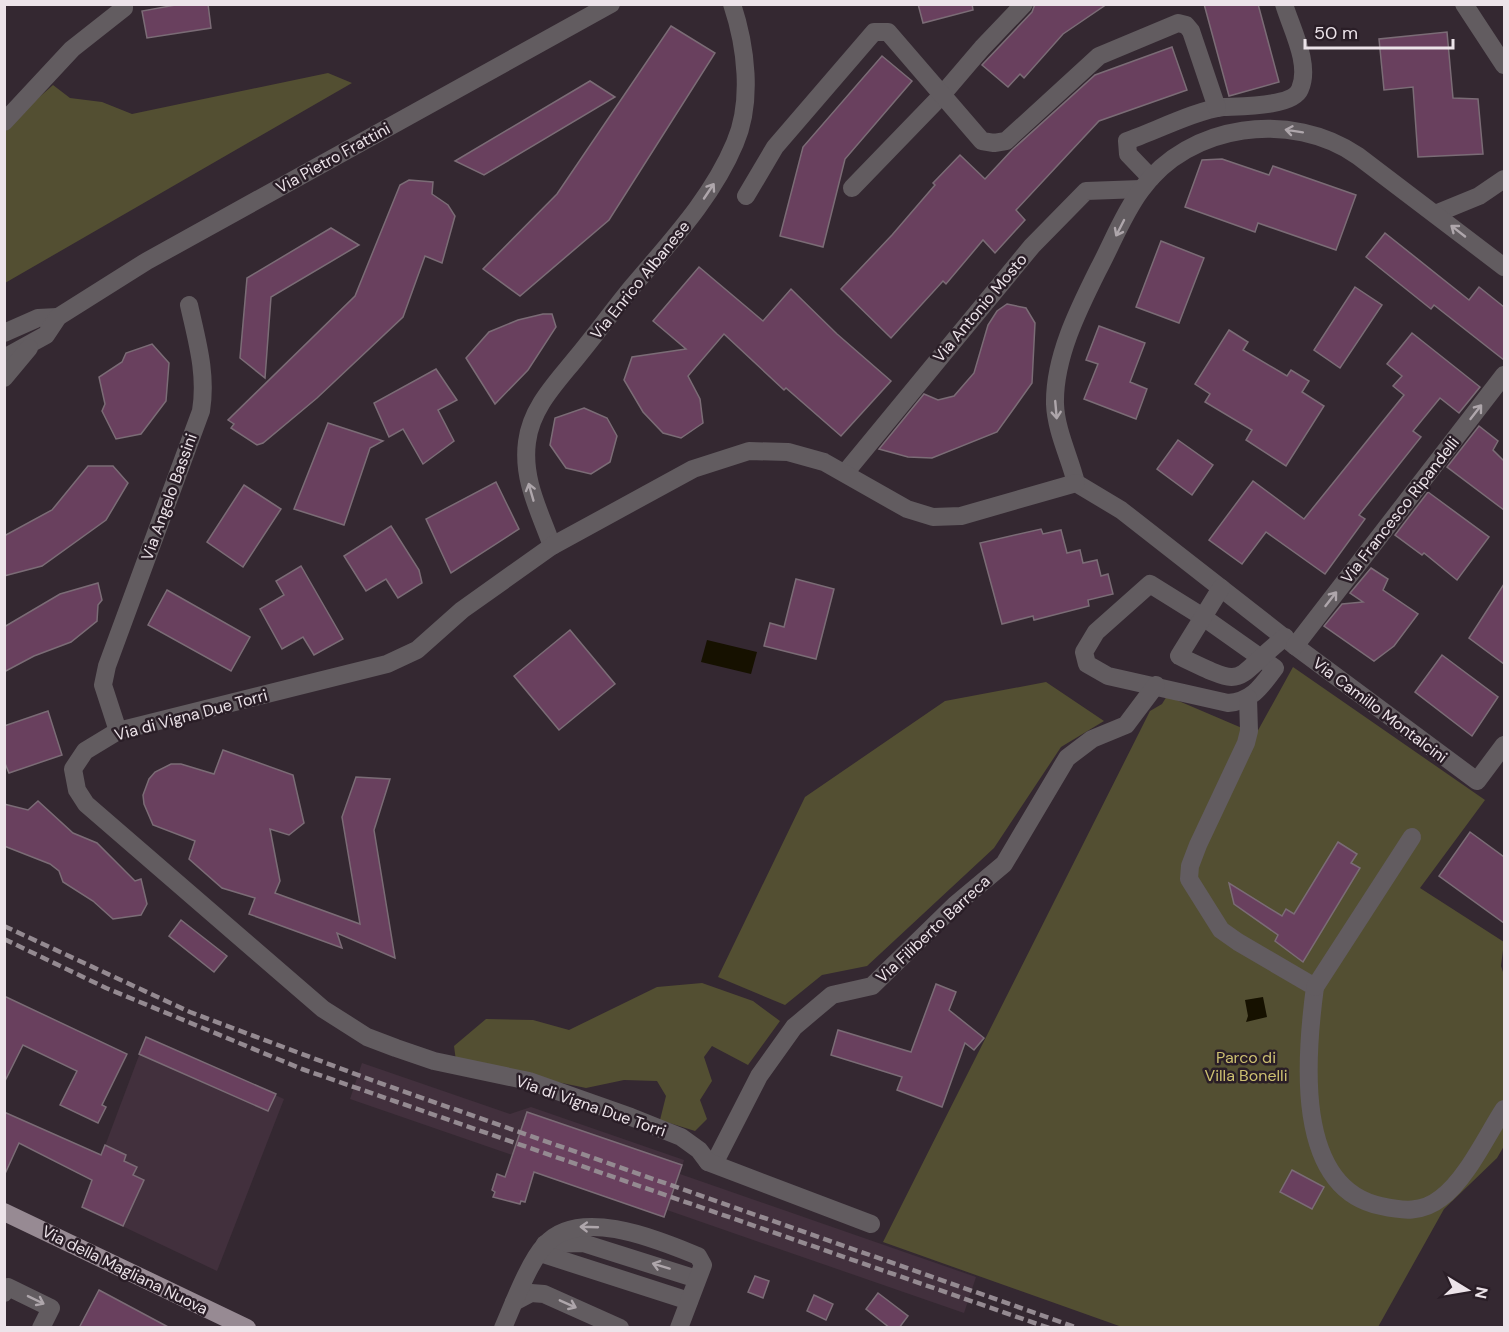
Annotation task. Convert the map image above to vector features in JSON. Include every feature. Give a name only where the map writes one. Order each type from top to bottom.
[{"type":"main road","name":"Via della Magliana Nuova","points":[[4,1212],[225,1323],[246,1328]]},
{"type":"street","points":[[4,122],[72,49],[124,8],[124,4]]},
{"type":"street","name":"Via Pietro Frattini","points":[[4,358],[46,335],[58,317],[147,261],[611,4]]},
{"type":"street","name":"Via Enrico Albanese","points":[[552,546],[532,495],[528,477],[526,458],[532,422],[549,392],[679,234],[712,187],[736,141],[745,84],[743,51],[732,4]]},
{"type":"street","points":[[852,188],[941,96],[1024,4]]},
{"type":"street","points":[[1146,184],[1128,154],[1127,141],[1217,108],[1277,103],[1296,94],[1300,89],[1303,64],[1284,4]]},
{"type":"street","points":[[1464,4],[1504,66]]},
{"type":"street","points":[[746,196],[775,147],[874,32],[888,32],[982,141],[994,143],[1006,141],[1019,132],[1100,56],[1178,23],[1186,25],[1191,31],[1217,108]]},
{"type":"street","points":[[1076,483],[1056,413],[1060,366],[1067,342],[1089,287],[1146,184],[1188,149],[1210,139],[1248,129],[1283,129],[1314,135],[1347,148],[1504,267]]},
{"type":"street","points":[[1435,214],[1479,196],[1504,179]]},
{"type":"street","name":"Via Antonio Mosto","points":[[845,473],[1032,246],[1086,191],[1146,184]]},
{"type":"street","name":"Via Angelo Bassini","points":[[118,731],[103,685],[107,666],[201,411],[205,389],[203,366],[189,305]]},
{"type":"street","name":"Via Pietro Frattini","points":[[4,333],[38,318],[58,317]]},
{"type":"street","name":"Via Pietro Frattini","points":[[4,378],[33,341]]},
{"type":"street","name":"Via Francesco Ripandelli","points":[[1290,641],[1504,375]]},
{"type":"street","name":"Via di Vigna Due Torri","points":[[871,1224],[708,1162],[699,1150],[681,1137],[661,1129],[529,1081],[434,1061],[367,1037],[323,1009],[86,804],[77,789],[73,776],[77,759],[85,751],[118,731],[396,661],[417,650],[462,610],[552,546],[693,469],[749,451],[788,452],[824,462],[907,509],[933,517],[962,516],[1076,483]]},
{"type":"street","name":"Via Camillo Montalcini","points":[[1076,483],[1121,510],[1290,641],[1477,781],[1504,746]]},
{"type":"street","points":[[1150,584],[1203,617],[1261,659],[1275,668],[1259,690],[1242,702],[1228,703],[1108,676],[1087,664],[1084,652],[1096,632],[1150,584]]},
{"type":"street","points":[[1221,588],[1179,656],[1232,679],[1247,673],[1261,659],[1290,641]]},
{"type":"street","name":"Via Filiberto Barreca","points":[[708,1162],[717,1158],[759,1076],[794,1027],[832,995],[872,986],[955,906],[1004,864],[1067,758],[1092,739],[1126,725],[1156,685]]},
{"type":"street","points":[[1248,698],[1249,731],[1246,743],[1198,845],[1190,866],[1189,879],[1221,930],[1316,987]]},
{"type":"street","points":[[1412,837],[1316,987],[1310,1024],[1312,1118],[1319,1149],[1327,1170],[1337,1183],[1352,1194],[1370,1204],[1413,1210],[1434,1202],[1457,1181],[1504,1109]]},
{"type":"street","points":[[543,1248],[583,1243],[697,1279],[679,1328]]},
{"type":"street","points":[[543,1248],[689,1301]]},
{"type":"street","points":[[503,1328],[543,1248]]},
{"type":"street","points":[[4,1293],[8,1287],[51,1308],[41,1328]]},
{"type":"street","points":[[514,1302],[531,1293],[544,1294],[620,1328]]},
{"type":"shaded area","points":[[707,640],[757,652],[751,674],[701,662]]},
{"type":"shaded area","points":[[1263,997],[1267,1017],[1246,1022],[1248,1016],[1245,1000]]},
{"type":"shaded area","points":[[146,1037],[284,1099],[217,1271],[82,1207]]},
{"type":"shaded area","points":[[362,1063],[510,1114],[531,1107],[684,1160],[680,1174],[976,1277],[964,1313],[667,1210],[664,1217],[509,1164],[512,1155],[350,1099]]},
{"type":"green space","points":[[328,73],[352,83],[5,283],[4,133],[19,115],[53,85],[70,98],[102,102],[132,114]]},
{"type":"green space","name":"Parco di Villa Bonelli","points":[[1293,667],[1485,800],[1420,888],[1504,942],[1501,966],[1504,975],[1504,1146],[1497,1158],[1444,1209],[1378,1327],[1122,1327],[883,1242],[1150,711],[1162,704],[1167,696],[1256,734]]},
{"type":"green space","points":[[1046,682],[1104,721],[1061,747],[994,848],[867,966],[822,975],[785,1005],[718,977],[805,797],[945,701]]},
{"type":"green space","points":[[702,983],[753,1001],[780,1021],[748,1065],[712,1046],[704,1057],[712,1081],[700,1100],[707,1119],[695,1131],[660,1120],[666,1096],[657,1081],[624,1080],[586,1088],[456,1061],[454,1046],[486,1019],[533,1020],[569,1030],[657,987]]},
{"type":"building","points":[[181,4],[208,4],[211,28],[147,38],[142,11]]},
{"type":"building","points":[[918,4],[972,4],[973,10],[923,23]]},
{"type":"building","points":[[1035,4],[1107,4],[1063,34],[1024,78],[1020,74],[1008,87],[982,65],[1032,12]]},
{"type":"building","points":[[1204,4],[1258,4],[1279,82],[1229,96]]},
{"type":"building","points":[[671,26],[715,53],[609,220],[520,296],[483,269],[557,194]]},
{"type":"building","points":[[1447,32],[1453,98],[1478,99],[1483,154],[1418,157],[1413,87],[1384,90],[1379,39]]},
{"type":"building","points":[[1172,47],[1187,90],[1099,121],[1016,210],[1025,220],[995,253],[983,240],[946,284],[943,281],[891,338],[841,289],[892,235],[935,185],[933,183],[960,155],[985,179],[1012,150],[1095,75]]},
{"type":"building","points":[[882,56],[912,81],[845,159],[823,247],[780,236],[803,147]]},
{"type":"building","points":[[590,81],[615,97],[484,175],[455,161]]},
{"type":"building","points":[[1222,159],[1269,175],[1273,166],[1356,195],[1336,250],[1258,223],[1255,232],[1185,207],[1202,160]]},
{"type":"building","points":[[409,180],[433,182],[432,194],[448,205],[455,216],[442,263],[425,256],[403,317],[317,398],[263,443],[257,445],[231,428],[234,424],[228,420],[355,296],[400,185]]},
{"type":"building","points":[[331,228],[359,245],[271,297],[265,378],[240,358],[247,278]]},
{"type":"building","points":[[1385,233],[1469,300],[1479,287],[1504,307],[1504,360],[1434,305],[1431,309],[1366,257]]},
{"type":"building","points":[[1161,241],[1204,258],[1179,323],[1136,307]]},
{"type":"building","points":[[699,267],[763,321],[791,289],[837,334],[891,381],[841,436],[786,388],[784,390],[724,334],[688,376],[700,399],[703,423],[681,438],[663,433],[643,412],[624,380],[632,357],[686,349],[653,321]]},
{"type":"building","points":[[1355,287],[1382,305],[1340,368],[1314,350]]},
{"type":"building","points":[[1007,304],[1026,308],[1035,323],[1032,383],[997,432],[932,458],[908,457],[879,449],[924,394],[938,400],[954,396],[974,373],[988,325],[997,311]]},
{"type":"building","points":[[552,314],[556,327],[528,370],[495,404],[466,358],[489,332],[518,320]]},
{"type":"building","points":[[1099,326],[1145,343],[1130,382],[1147,389],[1136,419],[1084,399],[1098,364],[1086,360]]},
{"type":"building","points":[[1229,330],[1248,342],[1243,350],[1287,376],[1291,370],[1309,381],[1302,392],[1324,406],[1286,466],[1246,440],[1252,430],[1205,402],[1210,394],[1195,384]]},
{"type":"building","points":[[1412,333],[1480,387],[1459,413],[1440,398],[1413,431],[1421,437],[1359,515],[1365,519],[1325,574],[1266,532],[1242,564],[1209,540],[1253,481],[1304,519],[1404,395],[1393,386],[1402,376],[1387,364]]},
{"type":"building","points":[[152,344],[169,363],[166,401],[141,434],[116,439],[102,411],[105,404],[99,377],[122,362],[126,353]]},
{"type":"building","points":[[436,369],[457,400],[438,410],[454,441],[423,464],[403,429],[389,437],[374,403]]},
{"type":"building","points":[[584,408],[607,418],[617,436],[610,462],[591,474],[566,468],[550,445],[555,418]]},
{"type":"building","points":[[328,423],[383,441],[370,448],[344,525],[294,509]]},
{"type":"building","points":[[1479,426],[1498,441],[1493,450],[1504,461],[1504,510],[1447,467]]},
{"type":"building","points":[[1178,440],[1213,465],[1192,495],[1157,469]]},
{"type":"building","points":[[88,466],[113,466],[128,483],[106,520],[42,566],[4,576],[4,536],[52,510]]},
{"type":"building","points":[[496,482],[519,529],[451,573],[426,519]]},
{"type":"building","points":[[244,485],[281,509],[243,567],[207,542]]},
{"type":"building","points":[[1428,492],[1489,537],[1457,580],[1424,553],[1422,555],[1395,535]]},
{"type":"building","points":[[391,526],[419,570],[422,583],[398,598],[386,579],[366,591],[344,556]]},
{"type":"building","points":[[1041,529],[1043,534],[1061,530],[1067,553],[1080,550],[1083,563],[1097,560],[1101,576],[1108,574],[1113,594],[1088,600],[1089,606],[1034,620],[1033,616],[1002,624],[980,543]]},
{"type":"building","points":[[301,566],[343,639],[314,655],[303,637],[282,649],[260,609],[284,595],[276,581]]},
{"type":"building","points":[[1371,568],[1388,579],[1383,590],[1418,614],[1394,646],[1374,661],[1324,626],[1342,604],[1363,602],[1350,593]]},
{"type":"building","points":[[796,579],[834,589],[816,659],[764,646],[770,623],[784,627]]},
{"type":"building","points":[[98,583],[102,600],[98,605],[97,621],[71,642],[34,656],[4,672],[4,627],[60,594]]},
{"type":"building","points":[[1504,584],[1504,664],[1469,638]]},
{"type":"building","points":[[167,590],[250,637],[231,671],[148,625]]},
{"type":"building","points":[[570,630],[615,684],[559,730],[514,676]]},
{"type":"building","points":[[1442,655],[1498,697],[1472,736],[1415,692]]},
{"type":"building","points":[[48,711],[62,755],[9,773],[4,761],[4,726]]},
{"type":"building","points":[[223,750],[293,775],[304,823],[289,835],[270,829],[280,881],[275,893],[360,924],[342,817],[356,777],[390,779],[374,830],[395,958],[337,933],[342,948],[249,914],[255,898],[222,888],[189,859],[195,841],[153,825],[144,804],[143,795],[149,779],[155,772],[171,764],[181,764],[214,774]]},
{"type":"building","points":[[38,801],[73,833],[97,843],[135,881],[141,879],[147,904],[141,915],[113,919],[93,901],[63,882],[59,871],[50,864],[4,846],[4,804],[28,810]]},
{"type":"building","points":[[1470,832],[1504,857],[1504,923],[1439,876]]},
{"type":"building","points":[[1338,842],[1357,854],[1351,863],[1360,868],[1303,962],[1275,941],[1278,935],[1234,904],[1229,883],[1282,916],[1286,909],[1294,914]]},
{"type":"building","points":[[181,920],[227,956],[214,972],[169,936]]},
{"type":"building","points":[[936,984],[956,992],[949,1010],[984,1038],[974,1050],[965,1043],[942,1107],[897,1090],[902,1077],[831,1055],[838,1030],[911,1052]]},
{"type":"building","points":[[4,996],[127,1054],[102,1105],[106,1107],[98,1123],[60,1105],[77,1071],[23,1045],[4,1083]]},
{"type":"building","points":[[146,1037],[276,1094],[268,1111],[139,1054]]},
{"type":"building","points":[[4,1112],[101,1155],[105,1145],[126,1155],[124,1161],[137,1167],[133,1175],[144,1180],[123,1226],[82,1207],[92,1180],[19,1143],[4,1176]]},
{"type":"building","points":[[527,1112],[682,1165],[664,1217],[534,1172],[525,1202],[521,1201],[520,1204],[493,1197],[495,1192],[492,1190],[497,1174],[505,1177]]},
{"type":"building","points":[[1292,1170],[1324,1187],[1312,1209],[1280,1192]]},
{"type":"building","points":[[755,1276],[769,1281],[763,1298],[748,1292]]},
{"type":"building","points":[[99,1290],[170,1328],[79,1328]]},
{"type":"building","points":[[878,1293],[908,1316],[899,1328],[890,1328],[866,1309]]},
{"type":"building","points":[[814,1295],[833,1304],[826,1320],[807,1311]]},
{"type":"railway","points":[[4,926],[190,1012],[374,1081],[1078,1328]]},
{"type":"railway","points":[[4,939],[106,988],[302,1069],[1049,1328]]}]
